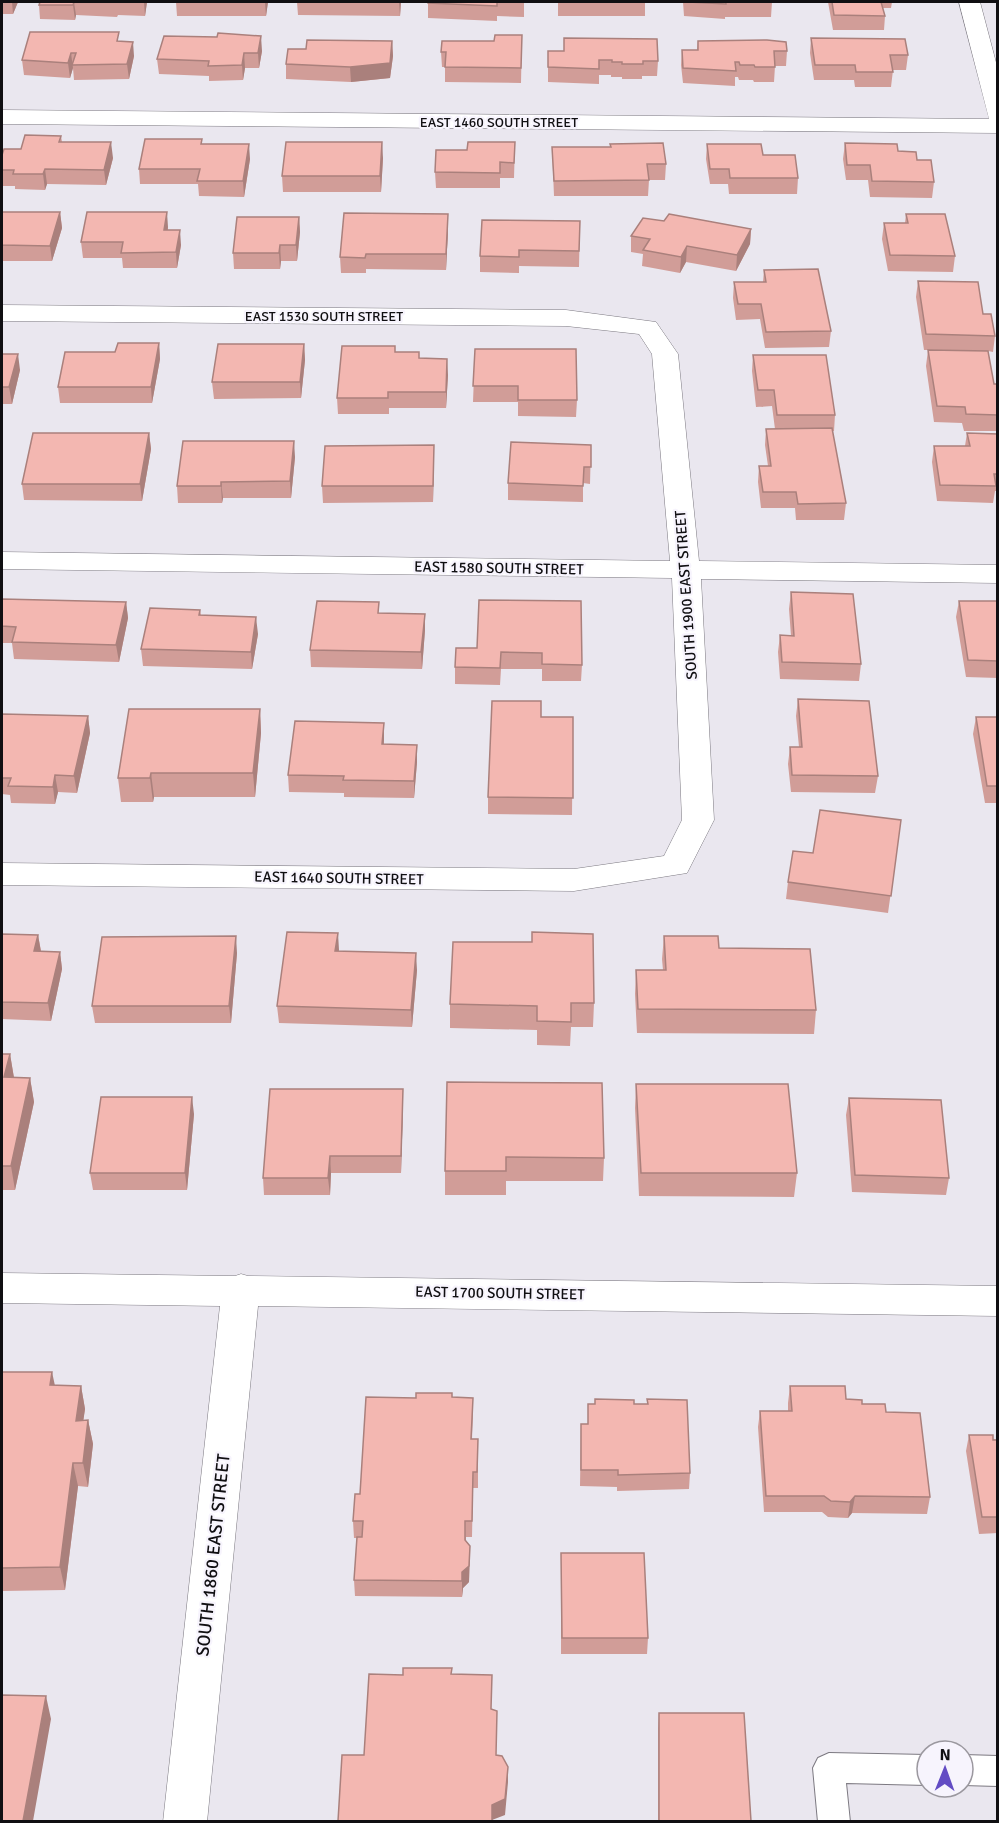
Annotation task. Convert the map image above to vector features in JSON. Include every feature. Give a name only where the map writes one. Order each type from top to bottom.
[{"type":"street","points":[[969,2],[998,116]]},
{"type":"street","name":"EAST 1460 SOUTH STREET","points":[[2,117],[998,126]]},
{"type":"street","name":"EAST 1530 SOUTH STREET","points":[[2,313],[566,318],[647,327]]},
{"type":"street","name":"SOUTH 1900 EAST STREET","points":[[647,327],[665,354],[686,570],[698,820],[676,865]]},
{"type":"street","name":"EAST 1580 SOUTH STREET","points":[[2,561],[998,574]]},
{"type":"street","name":"EAST 1640 SOUTH STREET","points":[[2,874],[574,880],[676,865]]},
{"type":"street","name":"EAST 1700 SOUTH STREET","points":[[2,1288],[241,1289],[998,1301]]},
{"type":"street","name":"SOUTH 1860 EAST STREET","points":[[185,1821],[241,1289]]},
{"type":"lane","points":[[834,1821],[829,1768],[915,1770]]},
{"type":"lane","points":[[975,1770],[998,1771]]},
{"type":"building","points":[[40,2],[74,2],[73,5],[39,5]]},
{"type":"building","points":[[497,2],[497,6],[428,3]]},
{"type":"building","points":[[688,2],[726,2],[726,4]]},
{"type":"building","points":[[832,2],[881,2],[885,16],[834,15]]},
{"type":"building","points":[[30,32],[119,32],[117,41],[133,42],[127,64],[72,65],[76,53],[71,53],[68,63],[22,60]]},
{"type":"building","points":[[218,33],[261,36],[258,53],[244,53],[242,65],[208,66],[209,61],[157,59],[164,36],[217,37]]},
{"type":"building","points":[[495,35],[522,35],[521,68],[445,67],[446,52],[441,52],[442,41],[494,41]]},
{"type":"building","points":[[564,38],[657,39],[658,61],[622,64],[622,62],[612,62],[612,60],[599,60],[599,69],[548,67],[548,51],[564,51]]},
{"type":"building","points":[[811,38],[905,39],[908,55],[890,55],[893,72],[856,72],[855,65],[815,65]]},
{"type":"building","points":[[307,40],[392,41],[390,63],[350,67],[286,64],[288,49],[306,49]]},
{"type":"building","points":[[698,41],[786,42],[787,51],[774,51],[775,67],[755,67],[735,62],[736,71],[683,68],[682,50],[698,50]]},
{"type":"building","points":[[25,135],[61,136],[59,142],[111,142],[104,170],[45,169],[43,174],[13,174],[14,170],[2,170],[4,149],[21,149]]},
{"type":"building","points":[[145,139],[202,139],[201,144],[249,144],[243,181],[197,181],[200,169],[139,169]]},
{"type":"building","points":[[286,142],[382,142],[380,176],[282,176]]},
{"type":"building","points":[[468,142],[515,142],[514,163],[500,162],[500,173],[435,172],[436,150],[467,150]]},
{"type":"building","points":[[663,143],[666,164],[647,164],[649,180],[554,181],[552,147],[611,147],[610,144]]},
{"type":"building","points":[[845,143],[897,144],[898,151],[916,152],[917,160],[931,160],[934,182],[872,181],[870,165],[847,165]]},
{"type":"building","points":[[707,144],[761,144],[763,155],[795,155],[798,178],[730,178],[729,169],[710,169]]},
{"type":"building","points":[[2,212],[60,212],[50,246],[2,245]]},
{"type":"building","points":[[87,212],[167,212],[164,230],[180,230],[176,252],[121,253],[123,242],[81,242]]},
{"type":"building","points":[[344,213],[448,214],[446,254],[366,254],[365,258],[340,257]]},
{"type":"building","points":[[669,214],[751,229],[737,255],[687,246],[681,257],[643,250],[650,239],[631,236],[643,218],[664,221]]},
{"type":"building","points":[[906,214],[945,214],[955,256],[890,255],[884,223],[908,223]]},
{"type":"building","points":[[237,217],[299,217],[296,245],[280,245],[279,253],[233,253]]},
{"type":"building","points":[[482,220],[580,221],[579,251],[519,250],[519,257],[480,256]]},
{"type":"building","points":[[818,269],[831,331],[766,332],[761,304],[738,304],[734,282],[766,282],[764,270]]},
{"type":"building","points":[[918,281],[978,282],[983,314],[991,314],[995,336],[926,334]]},
{"type":"building","points":[[118,343],[159,343],[151,387],[58,387],[65,352],[115,352]]},
{"type":"building","points":[[218,344],[304,344],[300,382],[212,382]]},
{"type":"building","points":[[342,346],[395,346],[395,352],[419,352],[419,358],[447,359],[446,392],[388,392],[388,398],[337,398]]},
{"type":"building","points":[[475,349],[576,349],[577,400],[518,400],[518,386],[473,386]]},
{"type":"building","points":[[928,350],[988,351],[994,384],[998,384],[998,415],[966,414],[965,407],[937,406]]},
{"type":"building","points":[[2,354],[18,354],[9,387],[2,387]]},
{"type":"building","points":[[753,355],[826,355],[835,415],[777,415],[774,390],[758,390]]},
{"type":"building","points":[[832,428],[846,503],[798,504],[796,492],[763,492],[759,466],[771,466],[766,429]]},
{"type":"building","points":[[33,433],[149,433],[140,484],[22,484]]},
{"type":"building","points":[[967,433],[998,434],[998,474],[994,474],[996,486],[940,485],[934,446],[970,446]]},
{"type":"building","points":[[183,441],[294,441],[290,481],[221,482],[221,486],[177,486]]},
{"type":"building","points":[[511,442],[591,445],[591,467],[584,467],[583,486],[508,483]]},
{"type":"building","points":[[434,445],[433,486],[322,486],[325,446]]},
{"type":"building","points":[[791,592],[853,594],[861,664],[782,662],[780,635],[794,636]]},
{"type":"building","points":[[2,599],[126,602],[116,645],[12,642],[16,627],[2,626]]},
{"type":"building","points":[[479,600],[581,601],[582,665],[542,664],[542,653],[501,652],[500,668],[455,667],[456,648],[477,648]]},
{"type":"building","points":[[317,601],[379,602],[378,613],[425,614],[421,652],[310,650]]},
{"type":"building","points":[[959,601],[998,601],[998,661],[968,660]]},
{"type":"building","points":[[150,608],[200,610],[199,615],[256,617],[251,652],[141,649]]},
{"type":"building","points":[[798,699],[869,701],[878,776],[792,775],[790,747],[802,747]]},
{"type":"building","points":[[492,701],[541,701],[541,717],[573,717],[573,798],[488,797]]},
{"type":"building","points":[[129,709],[260,709],[253,773],[151,773],[150,778],[118,778]]},
{"type":"building","points":[[2,714],[88,716],[74,776],[55,775],[53,787],[8,786],[11,778],[2,778]]},
{"type":"building","points":[[976,717],[998,717],[998,786],[987,786]]},
{"type":"building","points":[[295,721],[384,723],[382,744],[417,745],[414,781],[343,780],[344,776],[288,775]]},
{"type":"building","points":[[820,810],[901,820],[891,896],[788,882],[793,851],[813,853]]},
{"type":"building","points":[[287,932],[338,933],[335,951],[416,953],[411,1010],[277,1006]]},
{"type":"building","points":[[532,932],[593,934],[594,1003],[571,1003],[571,1022],[537,1021],[537,1006],[450,1004],[453,942],[532,942]]},
{"type":"building","points":[[2,934],[38,935],[34,951],[60,952],[48,1003],[2,1002]]},
{"type":"building","points":[[236,936],[229,1006],[92,1006],[102,937]]},
{"type":"building","points":[[664,936],[718,936],[719,948],[810,949],[816,1010],[638,1009],[636,970],[666,970]]},
{"type":"building","points":[[2,1054],[10,1054],[4,1077],[30,1078],[11,1166],[2,1166]]},
{"type":"building","points":[[447,1082],[602,1083],[604,1158],[506,1157],[506,1171],[445,1171]]},
{"type":"building","points":[[636,1084],[788,1084],[797,1173],[641,1173]]},
{"type":"building","points":[[270,1089],[403,1089],[401,1156],[330,1156],[328,1178],[263,1178]]},
{"type":"building","points":[[101,1097],[192,1097],[185,1173],[90,1173]]},
{"type":"building","points":[[849,1098],[941,1100],[949,1178],[855,1175]]},
{"type":"building","points":[[2,1372],[52,1372],[50,1385],[81,1386],[76,1421],[88,1420],[83,1463],[73,1463],[60,1567],[2,1568]]},
{"type":"building","points":[[790,1386],[845,1386],[846,1399],[862,1400],[862,1404],[885,1404],[886,1412],[920,1413],[930,1497],[855,1496],[850,1502],[831,1501],[824,1496],[766,1496],[760,1411],[792,1411]]},
{"type":"building","points":[[416,1393],[452,1393],[452,1397],[473,1398],[471,1439],[478,1439],[477,1472],[473,1472],[472,1521],[465,1521],[465,1540],[470,1546],[469,1566],[462,1572],[462,1581],[354,1580],[357,1537],[362,1537],[363,1521],[353,1521],[355,1494],[360,1494],[366,1397],[416,1398]]},
{"type":"building","points":[[595,1399],[634,1400],[634,1404],[648,1404],[647,1399],[687,1400],[690,1473],[618,1475],[618,1470],[581,1470],[581,1424],[588,1424],[588,1404],[595,1404]]},
{"type":"building","points":[[969,1435],[993,1435],[993,1440],[998,1440],[998,1517],[982,1517]]},
{"type":"building","points":[[561,1553],[644,1553],[648,1638],[562,1638]]},
{"type":"building","points":[[403,1668],[452,1668],[451,1674],[492,1675],[491,1709],[497,1711],[496,1755],[502,1756],[508,1767],[505,1799],[492,1805],[492,1821],[338,1821],[342,1755],[364,1755],[369,1674],[403,1675]]},
{"type":"building","points":[[2,1695],[46,1696],[23,1821],[2,1821]]},
{"type":"building","points":[[659,1713],[744,1713],[751,1821],[659,1821]]}]
